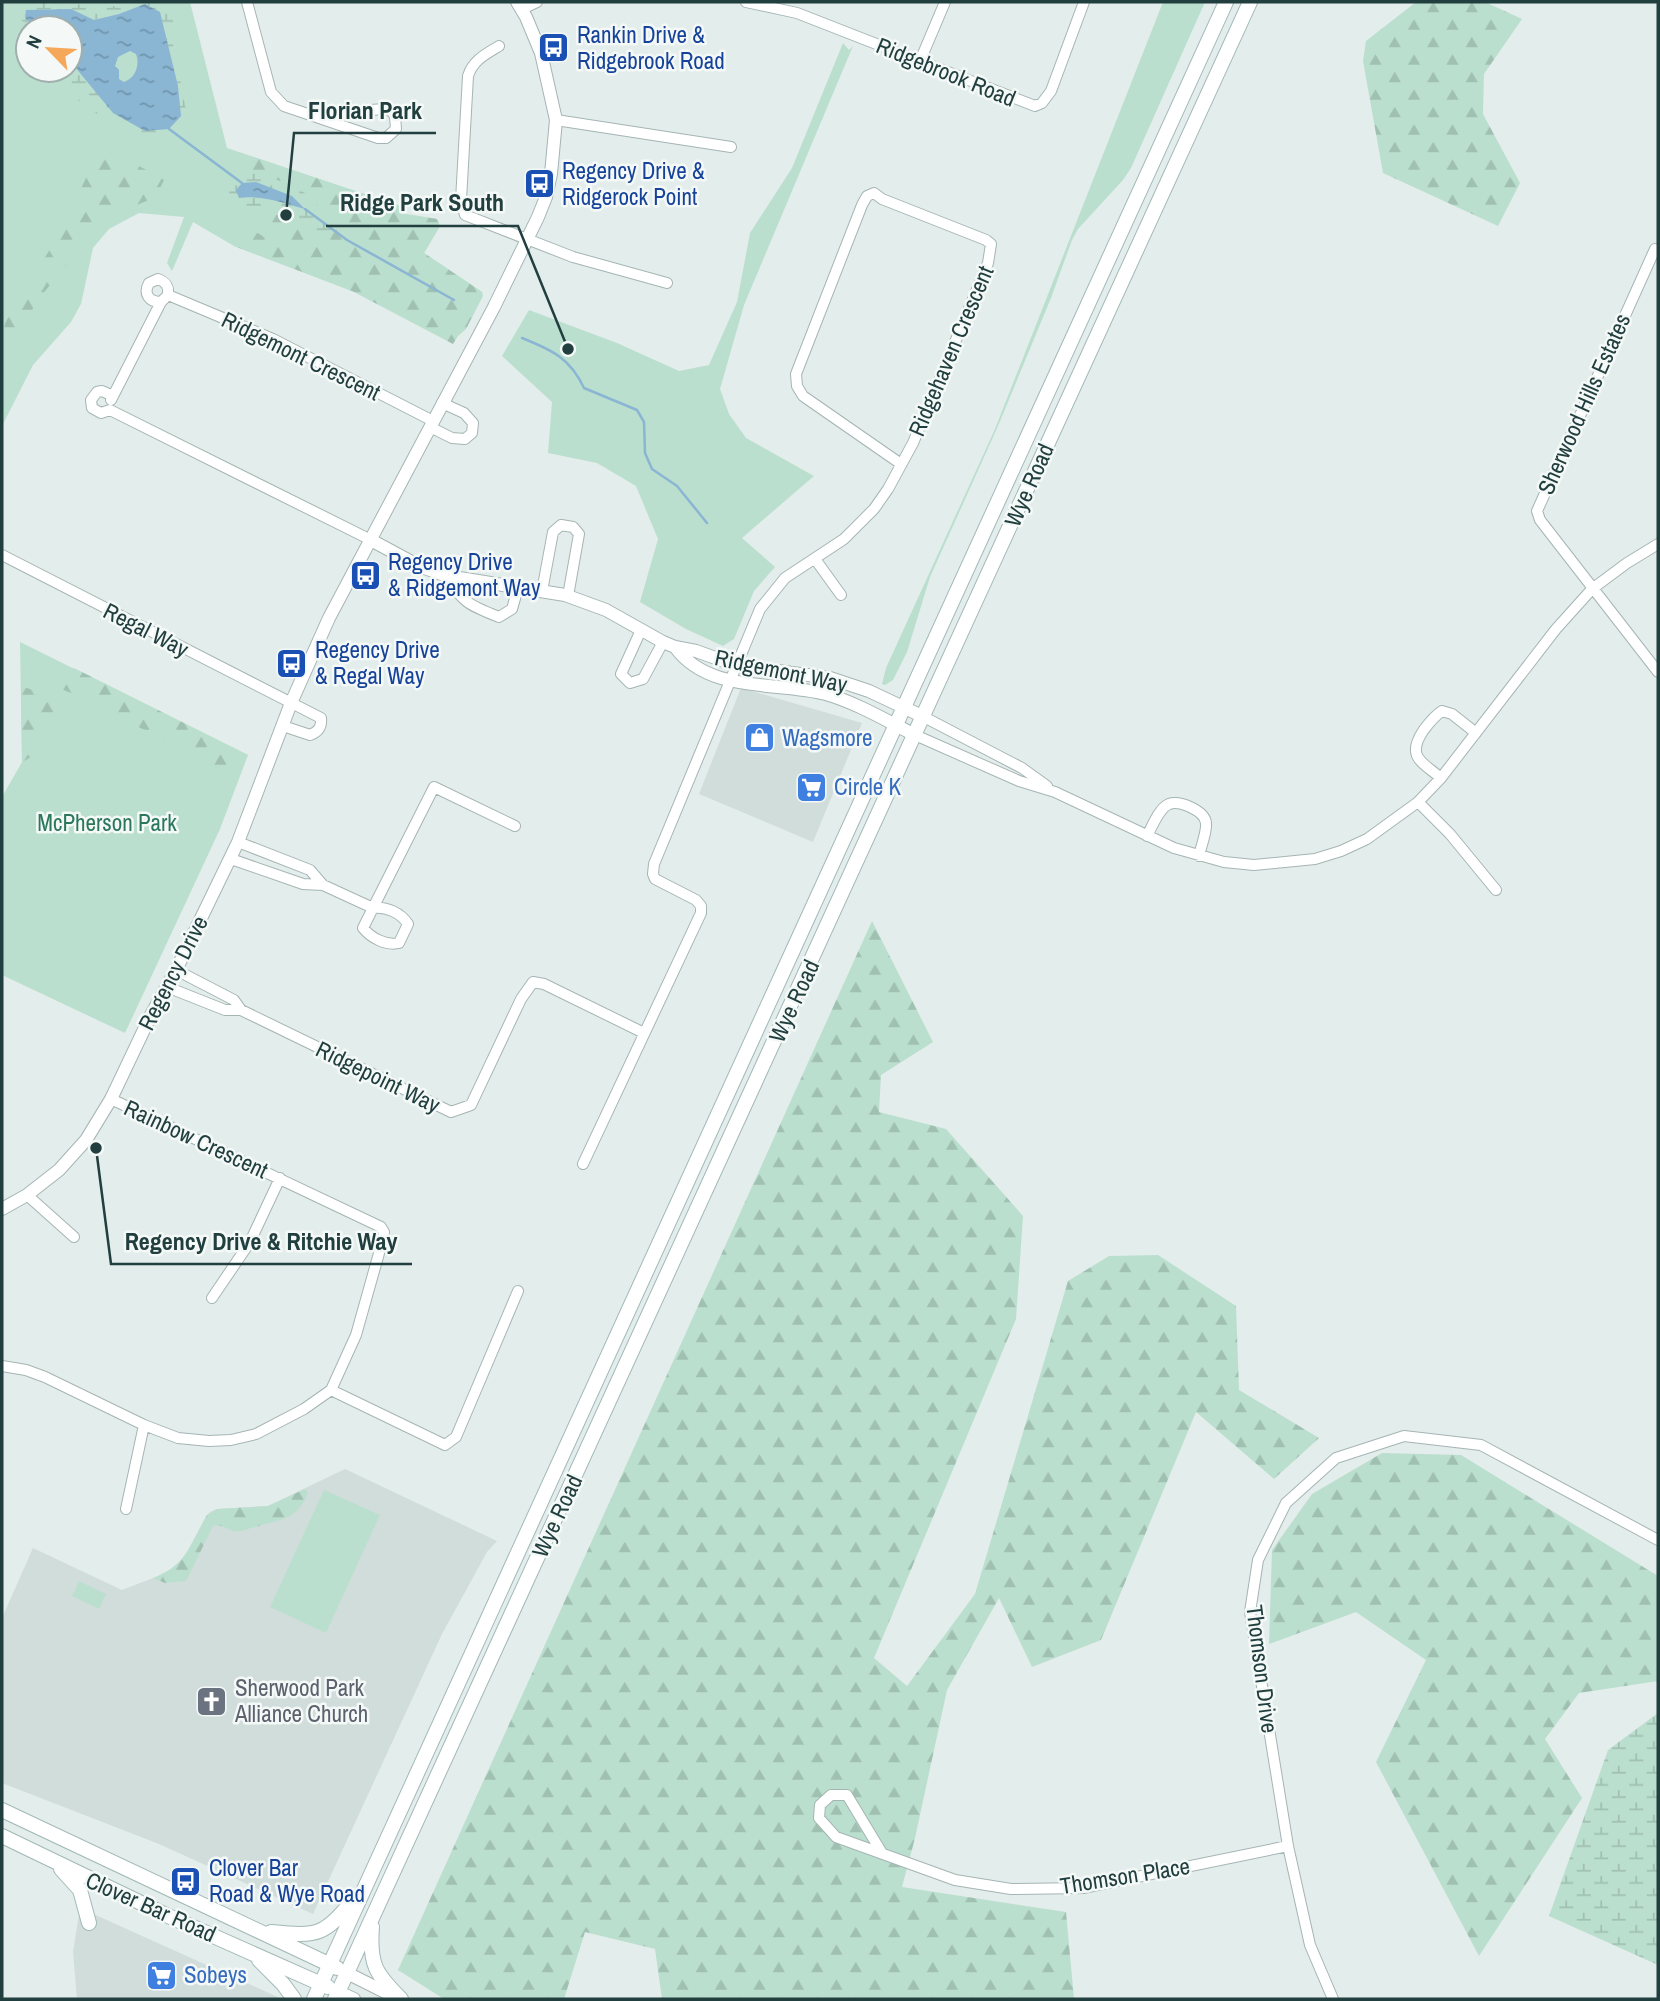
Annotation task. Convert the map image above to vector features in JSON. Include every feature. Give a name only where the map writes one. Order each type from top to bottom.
[{"type":"main road","name":"Wye Road","points":[[314,1999],[1226,2]]},
{"type":"main road","name":"Wye Road","points":[[337,1996],[1250,2]]},
{"type":"main road","name":"Clover Bar Road","points":[[2,1810],[347,1973]]},
{"type":"main road","name":"Clover Bar Road","points":[[2,1836],[55,1863],[321,1983],[337,1996]]},
{"type":"main road","points":[[55,1863],[80,1890],[89,1923]]},
{"type":"main road","points":[[260,1931],[302,1936],[317,1933],[335,1921],[367,1883]]},
{"type":"main road","points":[[373,1918],[370,1948],[373,1965],[381,1979],[400,1999]]},
{"type":"main road","points":[[250,1951],[294,1999]]},
{"type":"street","points":[[260,2],[247,2],[271,92],[284,106],[378,138],[386,138],[396,129],[396,116],[384,109],[316,116]]},
{"type":"street","points":[[519,6],[537,2]]},
{"type":"street","name":"Ridgebrook Road","points":[[746,2],[797,13],[1035,106],[1042,103],[1051,91],[1084,2]]},
{"type":"street","points":[[797,13],[801,2]]},
{"type":"street","points":[[920,61],[944,2]]},
{"type":"street","name":"Regency Drive","points":[[2,1209],[27,1195],[59,1170],[86,1140],[111,1099],[231,859],[291,703],[329,618],[528,240],[546,197],[556,120],[541,53],[519,6]]},
{"type":"street","points":[[499,46],[476,61],[468,76],[461,200],[465,215],[573,257],[667,283]]},
{"type":"street","points":[[556,120],[731,147]]},
{"type":"street","name":"Ridgehaven Crescent","points":[[730,679],[766,599],[785,578],[844,540],[874,509],[901,464],[913,443],[991,253],[991,244],[986,240],[882,199],[874,193],[867,196],[862,205],[796,374],[797,386],[803,397],[901,464]]},
{"type":"street","name":"Sherwood Hills Estates","points":[[1655,249],[1537,510],[1540,520],[1658,672]]},
{"type":"street","name":"Ridgemont Crescent","points":[[110,410],[111,395],[164,298],[273,338],[431,424]]},
{"type":"street","name":"Ridgemont Crescent","points":[[111,395],[97,391],[92,397],[91,402],[97,412],[110,410],[369,540]]},
{"type":"street","points":[[431,424],[452,438],[465,439],[472,433],[474,423],[464,413],[442,403]]},
{"type":"street","points":[[542,591],[553,532],[561,525],[573,527],[579,534],[568,596]]},
{"type":"street","name":"Ridgemont Way","points":[[369,540],[419,566],[447,576],[568,596],[606,610],[669,644],[735,665],[830,678],[869,691],[924,717]]},
{"type":"street","points":[[915,735],[1018,781],[1055,792],[1174,848],[1199,856],[1254,865],[1315,859],[1367,839],[1418,802],[1441,778],[1556,629],[1592,589],[1658,544]]},
{"type":"street","name":"Regal Way","points":[[2,555],[291,703]]},
{"type":"street","points":[[816,559],[841,595]]},
{"type":"street","points":[[447,576],[457,595],[466,603],[499,617],[512,609],[518,587]]},
{"type":"street","points":[[641,630],[622,667],[621,674],[629,684],[643,680],[669,644]]},
{"type":"street","name":"Ridgemont Way","points":[[669,644],[685,660],[697,667],[753,685],[789,687],[828,695],[915,735]]},
{"type":"street","points":[[583,1164],[701,913],[701,906],[696,900],[655,879],[654,864],[730,679]]},
{"type":"street","points":[[283,726],[310,735],[316,733],[321,724],[318,715],[291,703]]},
{"type":"street","points":[[1441,778],[1419,760],[1414,750],[1416,742],[1433,717],[1442,711],[1452,714],[1476,733]]},
{"type":"street","points":[[924,717],[1022,768],[1055,792]]},
{"type":"street","points":[[231,859],[303,884],[323,885],[373,908],[434,787],[515,826]]},
{"type":"street","points":[[1418,802],[1450,834],[1496,890]]},
{"type":"street","points":[[1147,836],[1162,810],[1169,804],[1177,803],[1197,811],[1207,824],[1199,856]]},
{"type":"street","points":[[238,842],[310,870],[323,885]]},
{"type":"street","name":"Ridgepoint Way","points":[[176,970],[234,1000],[241,1010]]},
{"type":"street","name":"Ridgepoint Way","points":[[167,987],[225,1010],[241,1010],[451,1112],[471,1105],[521,999],[533,982],[544,984],[644,1032]]},
{"type":"street","name":"Rainbow Crescent","points":[[111,1099],[377,1224],[384,1232],[356,1335],[331,1390]]},
{"type":"street","name":"Rainbow Crescent","points":[[212,1298],[250,1242],[280,1178]]},
{"type":"street","points":[[27,1195],[74,1237]]},
{"type":"street","points":[[2,1366],[45,1377],[144,1425],[178,1438],[231,1440],[256,1434],[304,1409],[331,1390],[445,1445],[456,1437],[518,1291]]},
{"type":"street","points":[[126,1509],[144,1425]]},
{"type":"street","name":"Thomson Drive","points":[[1333,1999],[1310,1945],[1287,1846],[1251,1612],[1258,1560],[1286,1503],[1336,1458],[1404,1436],[1481,1445],[1658,1540]]},
{"type":"street","name":"Thomson Place","points":[[882,1853],[847,1795],[831,1795],[820,1805],[819,1818],[836,1837],[882,1853],[966,1881],[1011,1889],[1083,1888],[1287,1846]]},
{"type":"street","points":[[347,1973],[400,1999]]},
{"type":"street","points":[[337,1996],[354,1999]]},
{"type":"shaded area","points":[[741,688],[862,723],[813,842],[699,794]]},
{"type":"shaded area","points":[[345,1469],[497,1541],[487,1552],[442,1634],[313,1914],[159,1844],[2,1783],[2,1618],[33,1548],[122,1590],[171,1571],[182,1561],[210,1512],[217,1509],[268,1506]]},
{"type":"shaded area","points":[[80,1908],[280,1998],[77,1999],[73,1952]]},
{"type":"green space","points":[[2,2],[190,2],[227,148],[400,206],[399,213],[437,219],[440,226],[424,253],[482,292],[352,291],[234,246],[193,222],[172,271],[167,263],[184,217],[139,213],[109,229],[93,248],[81,304],[71,322],[33,365],[2,426]]},
{"type":"green space","points":[[22,2],[116,6],[139,2],[163,4],[175,25],[176,59],[187,115],[179,128],[166,134],[151,135],[133,131],[86,106],[76,98],[67,84],[84,84],[84,78],[113,113],[145,131],[169,129],[168,48],[160,12],[119,14],[94,20],[71,9],[26,10],[26,14],[18,14],[18,6]]},
{"type":"green space","points":[[1163,2],[1205,2],[1131,168],[1078,229],[1072,240],[998,426],[930,577],[907,652],[893,680],[882,684],[886,668],[995,429]]},
{"type":"green space","points":[[1416,2],[1485,2],[1522,19],[1484,74],[1483,114],[1520,183],[1498,226],[1383,173],[1363,61],[1366,41]]},
{"type":"green space","points":[[843,43],[849,50],[853,46],[744,305],[720,389],[729,414],[746,438],[814,476],[742,538],[775,567],[754,591],[734,639],[723,646],[686,629],[640,602],[658,539],[636,486],[597,463],[548,453],[552,402],[502,356],[529,310],[617,343],[679,371],[709,365],[737,302],[750,233],[792,168]]},
{"type":"green space","points":[[238,152],[400,206],[399,213],[437,219],[440,226],[424,253],[482,292],[483,296],[466,329],[453,344],[352,291],[234,246],[241,228],[276,242],[279,240],[281,232],[263,216],[265,212],[288,217],[328,241],[309,195],[283,182],[245,171]]},
{"type":"green space","points":[[118,154],[164,180],[159,190],[151,199],[104,219],[37,301],[14,345],[3,333],[6,319],[59,235],[94,161]]},
{"type":"green space","points":[[245,171],[283,182],[309,195],[333,224],[328,241],[278,212],[246,207],[245,214],[227,202],[229,189]],"holes":[[[277,191],[292,196],[304,209],[279,201],[249,197]]]},
{"type":"green space","name":"McPherson Park","points":[[20,642],[248,755],[220,829],[125,1033],[2,975],[2,797],[22,762]]},
{"type":"green space","points":[[74,668],[248,755],[232,769],[204,763],[164,738],[93,708],[79,696],[61,689],[53,679]]},
{"type":"green space","points":[[21,686],[54,701],[52,719],[42,745],[30,758],[22,762]]},
{"type":"green space","points":[[872,921],[933,1042],[881,1075],[879,1112],[946,1129],[1023,1216],[1016,1319],[874,1658],[907,1686],[975,1594],[1068,1281],[1109,1256],[1158,1255],[1236,1306],[1239,1390],[1319,1438],[1274,1479],[1196,1412],[1101,1640],[1032,1667],[999,1598],[947,1690],[902,1887],[1066,1912],[1074,1999],[662,1999],[655,1949],[585,1932],[564,1999],[444,1999],[398,1970]]},
{"type":"green space","points":[[1382,1453],[1461,1455],[1658,1576],[1658,1681],[1579,1693],[1545,1739],[1582,1798],[1479,1956],[1376,1762],[1426,1660],[1356,1612],[1269,1644],[1272,1550],[1312,1494]]},
{"type":"green space","points":[[305,1489],[308,1493],[304,1502],[287,1518],[239,1531],[213,1526],[186,1581],[165,1583],[153,1578],[181,1560],[207,1515],[217,1509],[268,1506]]},
{"type":"green space","points":[[324,1490],[380,1515],[326,1633],[270,1607]]},
{"type":"green space","points":[[79,1581],[106,1594],[99,1609],[72,1596]]},
{"type":"green space","points":[[1658,1713],[1658,1965],[1549,1916],[1608,1750]]},
{"type":"water","points":[[145,4],[160,12],[178,86],[181,116],[169,129],[145,131],[113,113],[84,78],[84,15],[94,20]],"holes":[[[130,51],[136,54],[138,62],[132,77],[124,82],[119,79],[119,70],[115,66],[118,57]]]},
{"type":"water","points":[[71,9],[81,14],[26,14],[26,10]]},
{"type":"water","points":[[256,182],[292,196],[305,209],[264,199],[239,198],[236,190],[242,183]]},
{"type":"waterway","points":[[169,129],[242,183]]},
{"type":"waterway","points":[[305,209],[347,240],[454,300]]},
{"type":"waterway","points":[[522,338],[559,356],[573,369],[584,388],[637,410],[644,422],[645,453],[652,469],[677,486],[707,523]]},
{"type":"place","name":"Rankin Drive & Ridgebrook Road","points":[[554,48]]},
{"type":"place","name":"Regency Drive & Ridgerock Point","points":[[539,184]]},
{"type":"place","name":"Florian Park","points":[[286,215]]},
{"type":"place","name":"Ridge Park South","points":[[568,349]]},
{"type":"place","name":"Regency Drive & Ridgemont Way","points":[[365,575]]},
{"type":"place","name":"Regency Drive & Regal Way","points":[[292,663]]},
{"type":"place","name":"Wagsmore","points":[[759,738]]},
{"type":"place","name":"Circle K","points":[[811,787]]},
{"type":"place","name":"Regency Drive & Ritchie Way","points":[[96,1148]]},
{"type":"place","name":"Sherwood Park Alliance Church","points":[[212,1701]]},
{"type":"place","name":"Clover Bar Road & Wye Road","points":[[186,1881]]},
{"type":"place","name":"Sobeys","points":[[161,1975]]}]
